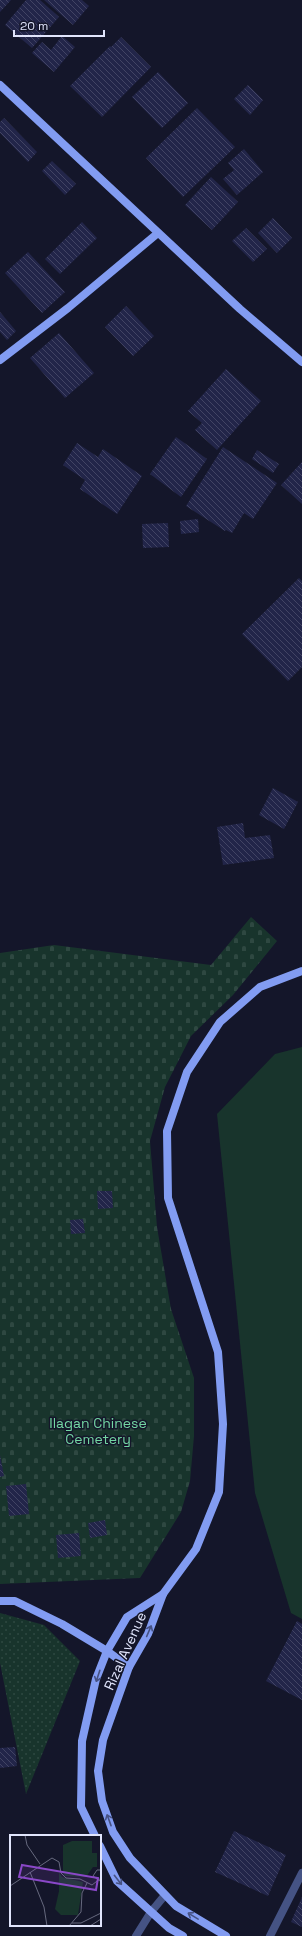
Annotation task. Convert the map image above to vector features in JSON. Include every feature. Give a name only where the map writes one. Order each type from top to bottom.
[{"type":"main road","points":[[0,85],[240,309],[302,362]]},
{"type":"main road","points":[[0,360],[68,308],[158,233]]},
{"type":"main road","points":[[163,1594],[196,1549],[219,1492],[223,1424],[218,1352],[168,1198],[167,1131],[187,1072],[220,1022],[260,987],[302,971]]},
{"type":"main road","name":"Rizal Avenue","points":[[95,1835],[81,1807],[82,1741],[96,1679],[106,1651],[127,1617],[163,1594]]},
{"type":"main road","name":"Rizal Avenue","points":[[163,1594],[148,1634],[129,1667],[103,1740],[98,1771],[102,1801],[113,1832],[130,1858],[176,1906],[226,1936]]},
{"type":"main road","points":[[0,1601],[15,1601],[62,1624],[129,1667]]},
{"type":"main road","points":[[101,1848],[117,1880],[169,1928],[183,1936]]},
{"type":"lane","points":[[270,1936],[302,1873]]},
{"type":"lane","points":[[136,1936],[151,1912],[165,1895]]},
{"type":"green space","name":"Ilagan Chinese Cemetery","points":[[251,917],[277,941],[233,995],[191,1036],[165,1087],[150,1141],[157,1227],[171,1309],[194,1378],[194,1436],[190,1481],[181,1512],[140,1578],[0,1584],[0,953],[54,945],[211,965]]},
{"type":"green space","points":[[302,1047],[302,1619],[291,1613],[255,1493],[217,1114],[275,1054]]},
{"type":"green space","points":[[0,1613],[44,1625],[80,1661],[26,1794],[0,1663]]},
{"type":"building","points":[[0,0],[11,0],[0,12]]},
{"type":"building","points":[[26,0],[40,0],[59,17],[32,48],[5,25]]},
{"type":"building","points":[[44,0],[82,0],[89,6],[73,25]]},
{"type":"building","points":[[62,36],[75,47],[54,72],[32,53],[42,42],[51,50]]},
{"type":"building","points":[[121,37],[151,67],[102,117],[70,86]]},
{"type":"building","points":[[158,72],[188,103],[162,128],[132,97]]},
{"type":"building","points":[[248,85],[263,100],[250,115],[234,99]]},
{"type":"building","points":[[197,108],[235,147],[183,197],[146,158]]},
{"type":"building","points":[[4,118],[37,152],[28,162],[0,133],[0,122]]},
{"type":"building","points":[[244,149],[263,172],[237,195],[223,179],[234,170],[228,163]]},
{"type":"building","points":[[52,161],[76,184],[65,195],[42,171]]},
{"type":"building","points":[[211,177],[238,202],[212,230],[185,205]]},
{"type":"building","points":[[273,218],[292,238],[277,253],[258,233]]},
{"type":"building","points":[[82,222],[97,238],[60,274],[45,259]]},
{"type":"building","points":[[246,228],[267,249],[253,262],[232,241]]},
{"type":"building","points":[[28,252],[65,292],[42,313],[5,273]]},
{"type":"building","points":[[126,306],[154,336],[133,356],[105,327]]},
{"type":"building","points":[[0,312],[16,331],[7,340],[0,332]]},
{"type":"building","points":[[59,333],[94,373],[65,398],[30,358]]},
{"type":"building","points":[[226,369],[261,401],[217,450],[195,430],[202,423],[188,411]]},
{"type":"building","points":[[176,437],[207,459],[181,497],[150,474]]},
{"type":"building","points":[[77,443],[98,457],[103,449],[142,476],[117,514],[80,489],[85,480],[63,465]]},
{"type":"building","points":[[223,447],[277,483],[253,519],[244,513],[232,533],[226,530],[225,531],[186,506]]},
{"type":"building","points":[[257,450],[279,464],[273,473],[252,459]]},
{"type":"building","points":[[302,462],[302,504],[281,485]]},
{"type":"building","points":[[198,519],[199,532],[181,534],[180,521]]},
{"type":"building","points":[[168,523],[169,547],[143,548],[142,524]]},
{"type":"building","points":[[299,578],[302,581],[302,667],[288,681],[242,634]]},
{"type":"building","points":[[273,788],[298,802],[284,829],[259,815]]},
{"type":"building","points":[[243,823],[245,838],[270,835],[274,858],[223,865],[217,827]]},
{"type":"building","points":[[97,1191],[112,1191],[113,1208],[98,1209]]},
{"type":"building","points":[[83,1219],[85,1233],[71,1234],[70,1220]]},
{"type":"building","points":[[0,1455],[4,1476],[0,1477]]},
{"type":"building","points":[[26,1484],[29,1514],[9,1516],[6,1486]]},
{"type":"building","points":[[105,1520],[107,1535],[90,1538],[88,1523]]},
{"type":"building","points":[[79,1533],[81,1556],[58,1558],[56,1535]]},
{"type":"building","points":[[297,1621],[302,1624],[302,1700],[266,1681]]},
{"type":"building","points":[[15,1747],[17,1766],[0,1768],[0,1748]]},
{"type":"building","points":[[234,1831],[286,1855],[268,1896],[215,1872]]},
{"type":"building","points":[[302,1897],[302,1927],[291,1922]]}]
